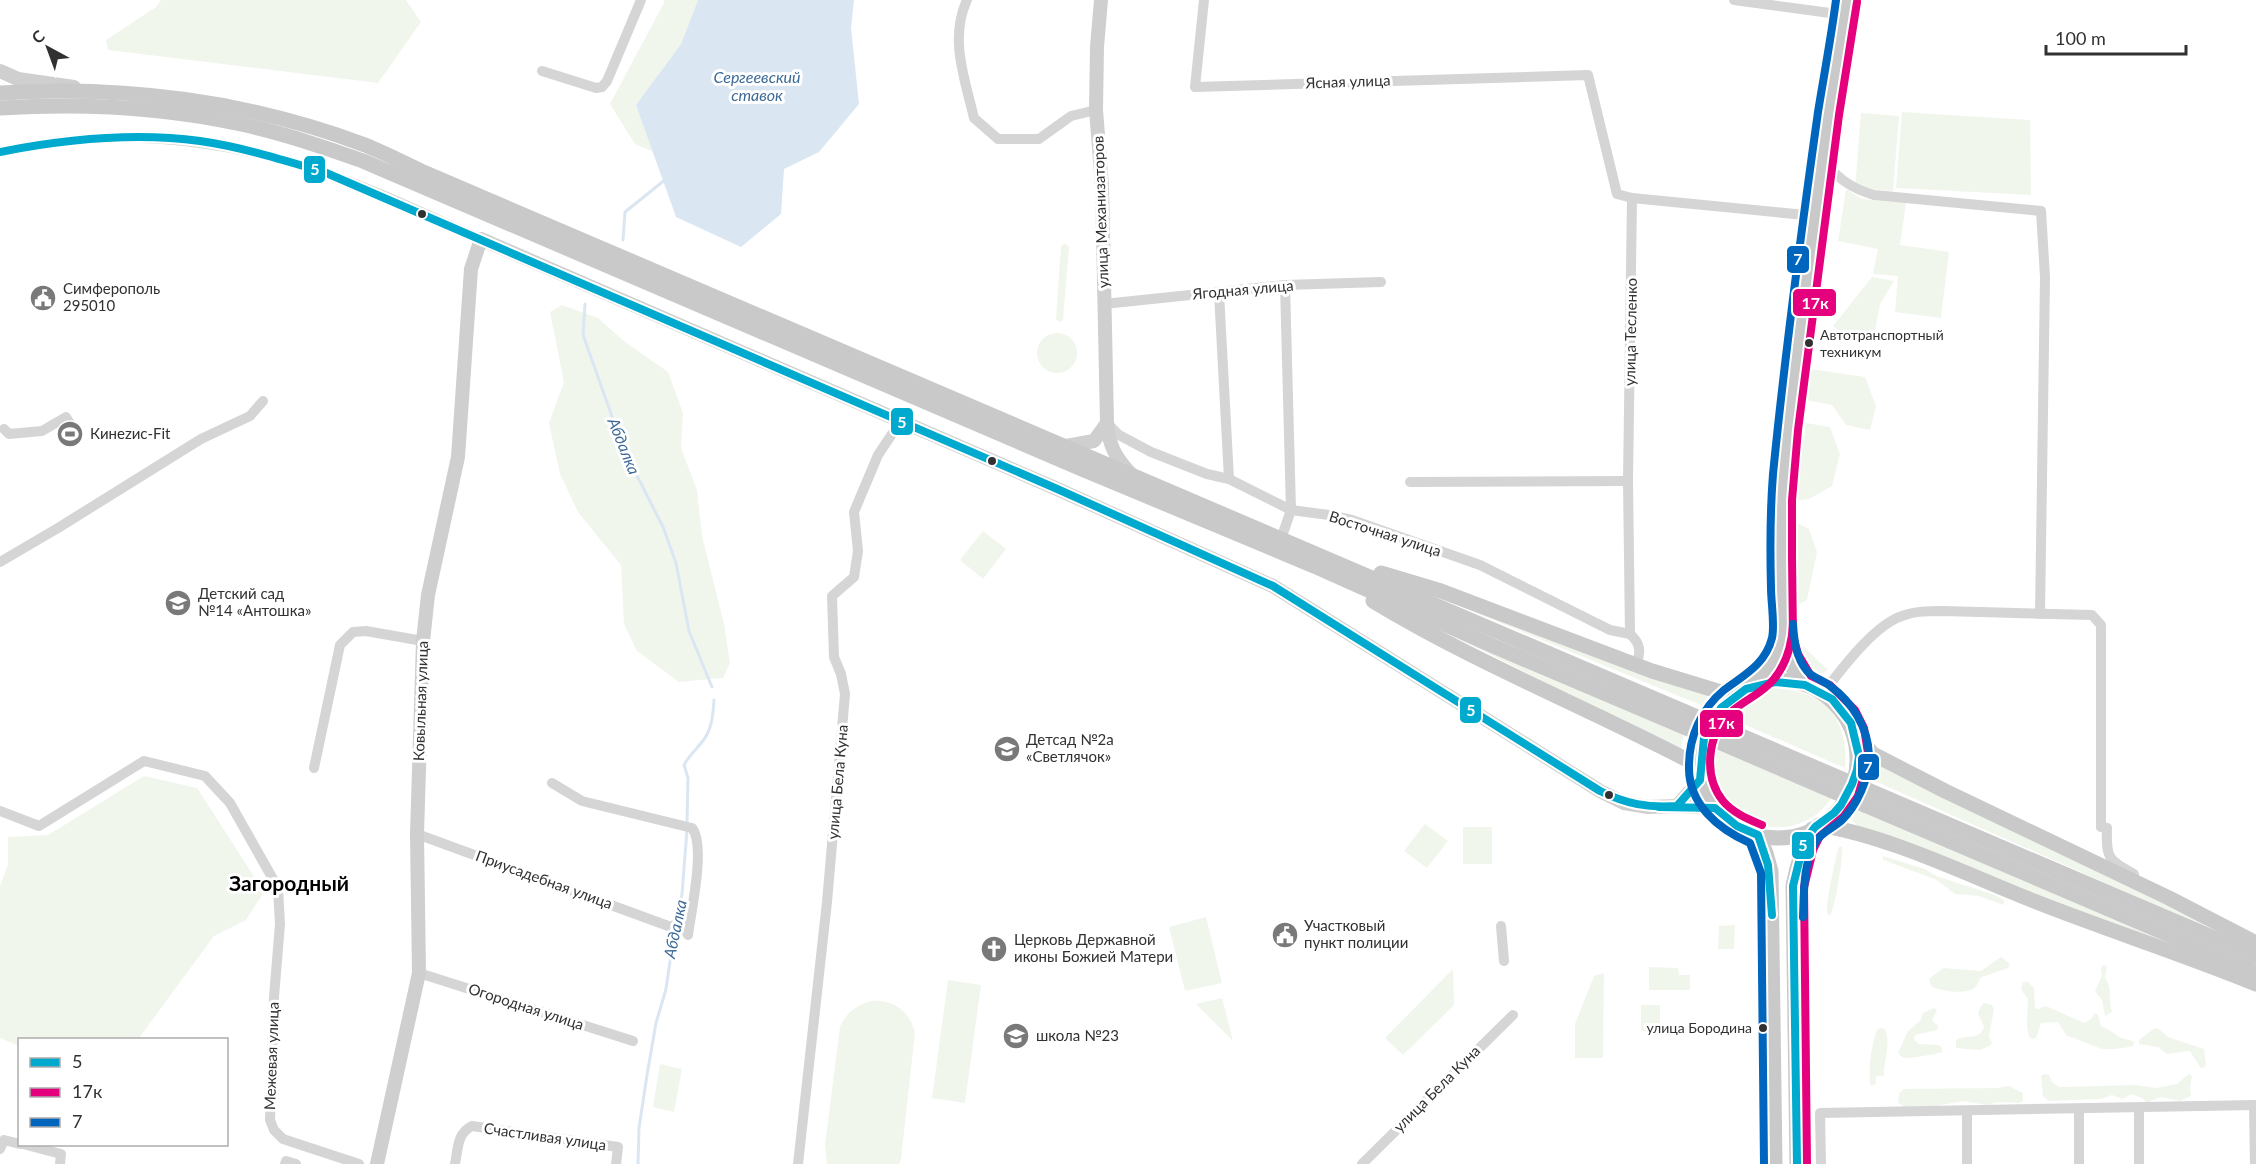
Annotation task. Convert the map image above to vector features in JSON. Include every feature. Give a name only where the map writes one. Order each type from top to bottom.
[{"type":"main road","points":[[1804,684],[1792,667],[1783,638],[1782,500],[1788,429],[1815,216],[1846,7]]},
{"type":"main road","points":[[0,93],[68,91],[162,96],[279,117],[367,146],[423,172],[1336,561],[1680,717],[2256,972]]},
{"type":"main road","points":[[0,108],[81,106],[164,112],[239,123],[298,138],[363,161],[1072,465],[1314,566],[1493,646],[1680,717]]},
{"type":"main road","points":[[1336,561],[1441,591],[1636,665],[1734,696]]},
{"type":"main road","points":[[1314,566],[1420,629],[1700,773]]},
{"type":"main road","points":[[1783,638],[1770,667],[1753,685],[1734,696],[1721,708],[1706,729],[1700,750],[1700,773],[1715,808],[1737,826],[1758,835],[1795,836],[1816,827],[1837,810],[1849,790],[1859,758],[1854,732]]},
{"type":"main road","points":[[1753,685],[1776,681],[1804,684],[1823,693],[1841,709],[1854,732],[1873,754],[2169,898],[2256,943]]},
{"type":"main road","points":[[1867,798],[2256,956]]},
{"type":"main road","points":[[1816,827],[1847,831],[1912,853],[2256,984]]},
{"type":"main road","points":[[1797,1164],[1793,886],[1803,846],[1816,827]]},
{"type":"main road","points":[[1758,835],[1771,871],[1775,1164]]},
{"type":"street","points":[[542,71],[596,88],[602,87],[607,81],[641,0]]},
{"type":"street","points":[[967,0],[961,15],[958,47],[974,118],[979,123],[998,139],[1039,139],[1071,116],[1096,110]]},
{"type":"street","name":"улица Механизаторов","points":[[1101,0],[1097,47],[1096,110],[1102,186],[1107,423],[1113,454],[1133,476]]},
{"type":"street","name":"Ясная улица","points":[[1204,0],[1195,87],[1588,75],[1617,194],[1632,198]]},
{"type":"street","points":[[1734,0],[1846,7]]},
{"type":"street","points":[[0,71],[18,79],[102,92]]},
{"type":"street","points":[[0,152],[36,144],[102,138],[155,138],[225,145],[324,172],[1066,493],[1273,586],[1600,791],[1624,803],[1648,807],[1715,808]]},
{"type":"street","points":[[1823,162],[1840,180],[1855,190],[1874,195],[2041,211],[2044,300],[2040,614]]},
{"type":"street","points":[[1632,198],[1815,216]]},
{"type":"street","name":"улица Тесленко","points":[[1632,198],[1628,481],[1630,634],[1640,648],[1640,656],[1636,665]]},
{"type":"street","name":"Ковыльная улица","points":[[377,1164],[418,973],[417,834],[423,641],[428,596],[458,457],[471,269],[482,239]]},
{"type":"street","name":"Ягодная улица","points":[[1104,304],[1285,285],[1381,282]]},
{"type":"street","points":[[1281,539],[1292,510],[1285,285]]},
{"type":"street","points":[[1220,292],[1229,479]]},
{"type":"street","points":[[0,562],[201,439],[250,416],[263,401]]},
{"type":"street","points":[[4,429],[9,434],[42,431],[66,417],[78,437]]},
{"type":"street","name":"улица Бела Куна","points":[[798,1164],[827,908],[845,694],[834,657],[832,596],[854,577],[858,551],[854,512],[878,455],[900,422]]},
{"type":"street","points":[[1066,447],[1094,441],[1107,423]]},
{"type":"street","name":"Восточная улица","points":[[1107,423],[1119,435],[1151,452],[1207,474],[1229,479],[1292,510],[1329,514],[1352,520],[1480,566],[1610,630],[1630,634]]},
{"type":"street","points":[[1410,482],[1628,481]]},
{"type":"street","points":[[1823,693],[1874,633],[1900,616],[1943,611],[2092,615],[2101,625],[2101,827],[2108,828],[2106,850],[2110,858],[2169,898]]},
{"type":"street","points":[[314,768],[340,645],[353,632],[366,631],[423,641]]},
{"type":"street","name":"Межевая улица","points":[[0,811],[39,826],[144,761],[205,776],[230,803],[278,888],[280,924],[274,997],[270,1120],[274,1130],[283,1139],[359,1164]]},
{"type":"street","points":[[1677,806],[1700,773]]},
{"type":"street","name":"Приусадебная улица","points":[[417,834],[676,927],[688,935],[698,869],[696,833],[687,826],[582,801],[552,783]]},
{"type":"street","points":[[1501,926],[1504,961]]},
{"type":"street","name":"Огородная улица","points":[[418,973],[633,1041]]},
{"type":"street","name":"улица Бела Куна","points":[[1362,1164],[1513,1015]]},
{"type":"street","points":[[1821,1164],[1820,1113],[2255,1105],[2255,1164]]},
{"type":"street","points":[[2139,1108],[2139,1164]]},
{"type":"street","points":[[2079,1110],[2079,1164]]},
{"type":"street","points":[[1966,1164],[1967,1111]]},
{"type":"street","name":"Счастливая улица","points":[[455,1164],[461,1136],[472,1126],[618,1147],[616,1164]]},
{"type":"street","points":[[0,1149],[4,1140],[18,1143]]},
{"type":"street","points":[[29,1146],[61,1154],[60,1164]]},
{"type":"street","points":[[285,1164],[286,1161],[296,1164]]},
{"type":"shaded area","points":[[161,0],[406,0],[421,22],[378,83],[108,50],[106,40],[156,7]]},
{"type":"shaded area","points":[[664,0],[698,0],[681,44],[636,105],[654,152],[635,144],[610,104]]},
{"type":"shaded area","points":[[1902,112],[2030,120],[2031,195],[1896,188]]},
{"type":"shaded area","points":[[1861,113],[1899,116],[1893,191],[1855,188]]},
{"type":"shaded area","points":[[1846,189],[1862,199],[1906,203],[1900,245],[1949,252],[1941,318],[1895,312],[1898,276],[1873,274],[1878,249],[1838,241]]},
{"type":"shaded area","points":[[1065,243],[1069,247],[1063,320],[1060,322],[1056,319],[1061,246]]},
{"type":"shaded area","points":[[1872,277],[1894,281],[1880,304],[1873,342],[1846,335],[1833,326]]},
{"type":"shaded area","points":[[562,305],[598,318],[625,342],[668,372],[683,413],[681,448],[697,490],[702,536],[724,624],[730,663],[723,678],[679,682],[637,651],[624,624],[621,565],[578,512],[560,474],[549,423],[564,382],[550,312]]},
{"type":"shaded area","points":[[1057,333],[1071,339],[1077,353],[1071,367],[1057,373],[1043,367],[1037,353],[1043,339]]},
{"type":"shaded area","points":[[1811,369],[1865,377],[1876,406],[1870,430],[1846,425],[1832,405],[1806,400]]},
{"type":"shaded area","points":[[1806,423],[1830,427],[1840,454],[1832,486],[1809,499],[1795,501]]},
{"type":"shaded area","points":[[1793,521],[1809,529],[1817,552],[1807,600],[1797,605],[1791,604]]},
{"type":"shaded area","points":[[983,531],[1006,549],[983,579],[960,560]]},
{"type":"shaded area","points":[[1453,601],[1709,694],[1703,706],[1452,603]]},
{"type":"shaded area","points":[[1425,622],[1684,733],[1681,750]]},
{"type":"shaded area","points":[[1793,637],[1828,670],[1818,676],[1798,664],[1788,646]]},
{"type":"shaded area","points":[[1772,688],[1805,694],[1818,700],[1829,709],[1837,720],[1842,734],[1845,768],[1727,717],[1746,698]]},
{"type":"shaded area","points":[[1714,745],[1833,796],[1815,815],[1794,825],[1771,827],[1749,821],[1730,809],[1717,792],[1711,770]]},
{"type":"shaded area","points":[[1871,759],[2204,922],[2203,926],[1866,777]]},
{"type":"shaded area","points":[[144,776],[197,788],[264,892],[246,920],[214,936],[139,1038],[18,1038],[18,1046],[0,1038],[0,886],[8,864],[8,837],[48,835]]},
{"type":"shaded area","points":[[1856,807],[2193,949],[2192,953],[1863,833],[1851,819]]},
{"type":"shaded area","points":[[1425,824],[1448,841],[1427,868],[1404,851]]},
{"type":"shaded area","points":[[1463,827],[1492,827],[1492,864],[1463,864]]},
{"type":"shaded area","points":[[1842,846],[1839,881],[1830,916],[1827,913],[1829,891],[1839,847]]},
{"type":"shaded area","points":[[1883,856],[1925,869],[1936,876],[1995,895],[2005,901],[2003,905],[1979,896],[1955,894],[1937,880],[1883,860]]},
{"type":"shaded area","points":[[1206,917],[1222,983],[1185,991],[1169,927]]},
{"type":"shaded area","points":[[1735,925],[1734,949],[1718,949],[1719,926]]},
{"type":"shaded area","points":[[2001,957],[2010,964],[2008,968],[1982,977],[1970,990],[1952,991],[1931,986],[1929,979],[1943,968],[1981,971]]},
{"type":"shaded area","points":[[2103,965],[2107,966],[2105,978],[2109,986],[2112,1012],[2105,1016],[2102,1000],[2095,991],[2102,976]]},
{"type":"shaded area","points":[[1649,967],[1678,968],[1679,975],[1690,975],[1690,990],[1649,990]]},
{"type":"shaded area","points":[[1453,969],[1454,1005],[1403,1055],[1385,1038]]},
{"type":"shaded area","points":[[1604,973],[1603,1058],[1575,1058],[1575,1024],[1594,976]]},
{"type":"shaded area","points":[[948,980],[981,985],[965,1103],[932,1098]]},
{"type":"shaded area","points":[[2023,982],[2028,982],[2034,988],[2035,1008],[2046,1006],[2084,1023],[2095,1013],[2098,1015],[2101,1026],[2119,1037],[2134,1042],[2133,1046],[2102,1049],[2067,1036],[2058,1022],[2041,1023],[2036,1038],[2032,1039],[2029,1037],[2027,1025],[2028,999],[2021,990]]},
{"type":"shaded area","points":[[1222,998],[1233,1041],[1196,1004]]},
{"type":"shaded area","points":[[871,1001],[886,1002],[899,1008],[909,1018],[915,1033],[901,1159],[899,1164],[827,1164],[825,1145],[840,1027],[852,1010]]},
{"type":"shaded area","points":[[1984,1003],[1992,1005],[1994,1009],[1989,1036],[1992,1043],[1979,1050],[1956,1048],[1956,1040],[1976,1036],[1982,1031],[1984,1027],[1978,1013]]},
{"type":"shaded area","points":[[1641,1005],[1660,1005],[1660,1031],[1641,1031]]},
{"type":"shaded area","points":[[1934,1008],[1937,1010],[1932,1020],[1938,1026],[1937,1030],[1915,1035],[1914,1039],[1918,1044],[1939,1045],[1942,1052],[1902,1057],[1898,1053],[1908,1031],[1920,1021],[1923,1013]]},
{"type":"shaded area","points":[[2155,1028],[2168,1037],[2204,1049],[2206,1065],[2203,1068],[2200,1067],[2190,1051],[2167,1054],[2158,1047],[2139,1044],[2139,1040]]},
{"type":"shaded area","points":[[1885,1029],[1887,1034],[1884,1076],[1876,1076],[1876,1084],[1871,1086],[1872,1050],[1877,1030]]},
{"type":"shaded area","points":[[660,1064],[682,1069],[674,1112],[653,1107]]},
{"type":"shaded area","points":[[2189,1074],[2192,1076],[2191,1096],[2180,1101],[2161,1097],[2146,1103],[2144,1099],[2132,1094],[2122,1099],[2112,1095],[2101,1099],[2049,1101],[2043,1096],[2041,1076],[2049,1075],[2052,1082],[2059,1087],[2135,1085],[2156,1088],[2177,1084]]},
{"type":"shaded area","points":[[2009,1086],[2023,1093],[2023,1101],[1987,1105],[1963,1101],[1936,1106],[1904,1107],[1898,1102],[1899,1094],[1903,1089]]},
{"type":"water","name":"Сергеевский ставок","points":[[698,0],[854,0],[851,28],[859,104],[819,152],[784,169],[781,214],[741,247],[676,217],[636,105],[681,44]]},
{"type":"waterway","name":"Абдалка","points":[[623,240],[625,212],[666,179]]},
{"type":"waterway","name":"Абдалка","points":[[585,304],[583,335],[624,450],[663,527],[676,563],[689,631],[712,687]]},
{"type":"waterway","name":"Абдалка","points":[[687,823],[688,778],[684,765],[708,732],[714,700]]},
{"type":"waterway","name":"Абдалка","points":[[676,921],[682,894],[687,830]]},
{"type":"waterway","name":"Абдалка","points":[[638,1164],[639,1128],[647,1075],[656,1023],[666,989],[675,928]]},
{"type":"transit line","name":"7","points":[[1764,1164],[1761,873],[1750,843],[1716,823],[1699,803],[1690,780],[1689,766],[1694,734],[1703,715],[1724,690],[1759,662],[1769,647],[1773,633],[1770,545],[1773,474],[1799,248],[1836,0]]},
{"type":"transit line","name":"17к","points":[[1807,1164],[1804,887],[1813,850],[1820,836],[1844,816],[1858,796],[1869,759],[1864,728],[1855,710],[1830,685],[1811,676],[1798,654],[1793,637],[1792,500],[1798,430],[1839,115],[1857,2]]},
{"type":"transit line","name":"5","points":[[0,152],[75,140],[125,137],[175,138],[262,154],[324,172],[1055,488],[1273,586],[1600,791],[1628,802],[1647,806],[1677,806],[1700,780],[1704,738],[1721,708],[1746,689],[1775,682],[1805,685],[1832,699],[1851,723],[1859,756],[1852,784],[1841,805],[1815,827],[1804,842],[1793,886],[1797,1164]]},
{"type":"transit line","name":"17к","points":[[1762,825],[1736,812],[1723,801],[1712,780],[1710,756],[1712,744],[1722,722],[1735,708],[1764,689],[1779,673],[1788,653],[1793,624]]},
{"type":"transit line","name":"7","points":[[1793,624],[1796,649],[1803,666],[1809,673],[1838,692],[1852,707],[1866,735],[1869,755],[1865,782],[1852,807],[1841,821],[1818,838],[1812,849],[1805,878],[1803,917]]},
{"type":"transit line","name":"5","points":[[1659,807],[1715,808],[1737,826],[1758,835],[1768,865],[1772,915]]},
{"type":"place","name":"Симферополь 295010","points":[[43,298]]},
{"type":"place","name":"Автотранспортный техникум","points":[[1809,343]]},
{"type":"place","name":"Кинеzис-Fit","points":[[70,434]]},
{"type":"place","name":"Детский сад №14 «Антошка»","points":[[178,603]]},
{"type":"place","name":"Детсад №2а «Светлячок»","points":[[1007,749]]},
{"type":"place","name":"Участковый пункт полиции","points":[[1285,935]]},
{"type":"place","name":"Церковь Державной иконы Божией Матери","points":[[994,949]]},
{"type":"place","name":"улица Бородина","points":[[1763,1028]]},
{"type":"place","name":"школа №23","points":[[1016,1036]]},
{"type":"district","name":"Загородный","points":[[289,884]]}]
